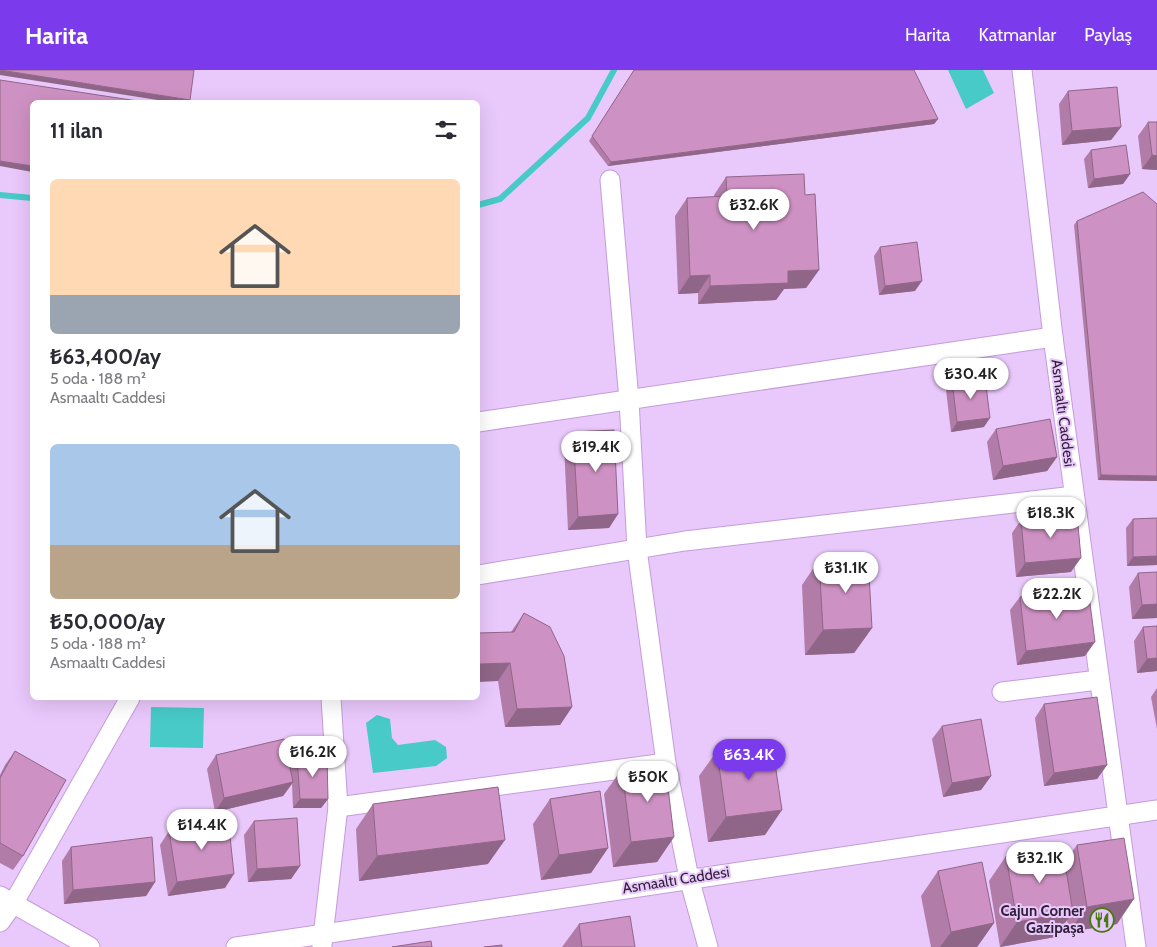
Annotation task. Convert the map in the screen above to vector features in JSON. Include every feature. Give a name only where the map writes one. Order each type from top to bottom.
[{"type":"street","name":"Asmaaltı Caddesi","points":[[1022,70],[1053,337],[1116,816],[1136,947]]},
{"type":"street","points":[[610,180],[629,400],[637,549],[666,763],[689,878],[708,947]]},
{"type":"street","points":[[480,422],[1053,337]]},
{"type":"street","points":[[480,575],[637,549],[872,517],[1074,496]]},
{"type":"street","points":[[1002,692],[1098,680]]},
{"type":"street","points":[[0,922],[7,900],[129,700]]},
{"type":"street","points":[[322,941],[338,807],[331,700]]},
{"type":"street","points":[[338,807],[666,763]]},
{"type":"street","name":"Asmaaltı Caddesi","points":[[236,947],[322,941],[689,878],[1157,810]]},
{"type":"street","points":[[7,900],[90,947]]},
{"type":"shaded area","points":[[948,70],[983,70],[994,93],[966,109]]},
{"type":"shaded area","points":[[151,707],[204,708],[203,748],[150,747]]},
{"type":"shaded area","points":[[377,715],[390,719],[392,738],[398,745],[435,740],[446,747],[447,758],[436,766],[373,773],[366,723]]},
{"type":"building","points":[[0,70],[194,70],[190,100]]},
{"type":"building","points":[[634,70],[914,70],[938,119],[611,162],[592,136]]},
{"type":"building","points":[[0,80],[131,100],[30,100],[30,166],[0,161]]},
{"type":"building","points":[[1117,87],[1121,127],[1072,131],[1068,91]]},
{"type":"building","points":[[1148,122],[1157,122],[1157,156],[1152,155]]},
{"type":"building","points":[[1126,145],[1130,174],[1094,179],[1091,150]]},
{"type":"building","points":[[804,174],[805,195],[815,194],[819,270],[788,271],[788,283],[710,286],[710,275],[690,276],[687,198],[727,196],[726,177]]},
{"type":"building","points":[[1143,192],[1157,204],[1157,476],[1101,475],[1077,221]]},
{"type":"building","points":[[917,242],[922,281],[885,286],[880,247]]},
{"type":"building","points":[[985,377],[990,418],[957,422],[952,381]]},
{"type":"building","points":[[1050,419],[1057,457],[1003,466],[996,429]]},
{"type":"building","points":[[614,430],[618,514],[578,517],[573,432]]},
{"type":"building","points":[[1077,514],[1081,558],[1025,563],[1021,520]]},
{"type":"building","points":[[1157,518],[1157,556],[1133,557],[1133,519]]},
{"type":"building","points":[[868,557],[872,628],[823,630],[819,560]]},
{"type":"building","points":[[1157,572],[1157,604],[1142,605],[1138,573]]},
{"type":"building","points":[[1088,588],[1095,642],[1026,651],[1020,597]]},
{"type":"building","points":[[524,613],[550,627],[564,656],[572,707],[517,709],[510,663],[480,664],[480,633],[514,632]]},
{"type":"building","points":[[1157,626],[1157,658],[1147,659],[1143,627]]},
{"type":"building","points":[[1097,697],[1107,765],[1054,773],[1044,704]]},
{"type":"building","points":[[981,719],[991,776],[952,783],[942,726]]},
{"type":"building","points":[[284,739],[293,782],[224,798],[216,755]]},
{"type":"building","points":[[772,744],[782,810],[726,817],[717,751]]},
{"type":"building","points":[[15,751],[66,780],[23,856],[0,843],[0,778]]},
{"type":"building","points":[[297,757],[327,757],[328,799],[300,799]]},
{"type":"building","points":[[665,763],[674,837],[631,842],[622,769]]},
{"type":"building","points":[[498,787],[505,840],[377,856],[373,804]]},
{"type":"building","points":[[600,791],[608,848],[559,855],[550,799]]},
{"type":"building","points":[[228,818],[234,874],[177,882],[169,831]]},
{"type":"building","points":[[297,818],[300,866],[257,869],[254,821]]},
{"type":"building","points":[[152,837],[155,882],[73,890],[71,847]]},
{"type":"building","points":[[1124,838],[1134,899],[1087,907],[1077,845]]},
{"type":"building","points":[[1062,846],[1073,912],[1017,922],[1006,856]]},
{"type":"building","points":[[982,862],[994,923],[951,932],[938,871]]},
{"type":"building","points":[[630,916],[635,947],[582,947],[579,924]]},
{"type":"building","points":[[431,941],[432,947],[392,947]]},
{"type":"building","points":[[502,945],[502,947],[484,947]]},
{"type":"waterway","points":[[480,204],[500,199],[588,118],[614,70]]},
{"type":"waterway","points":[[0,195],[30,198]]},
{"type":"place","name":"Cajun Corner Gazipaşa","points":[[1102,920]]}]
